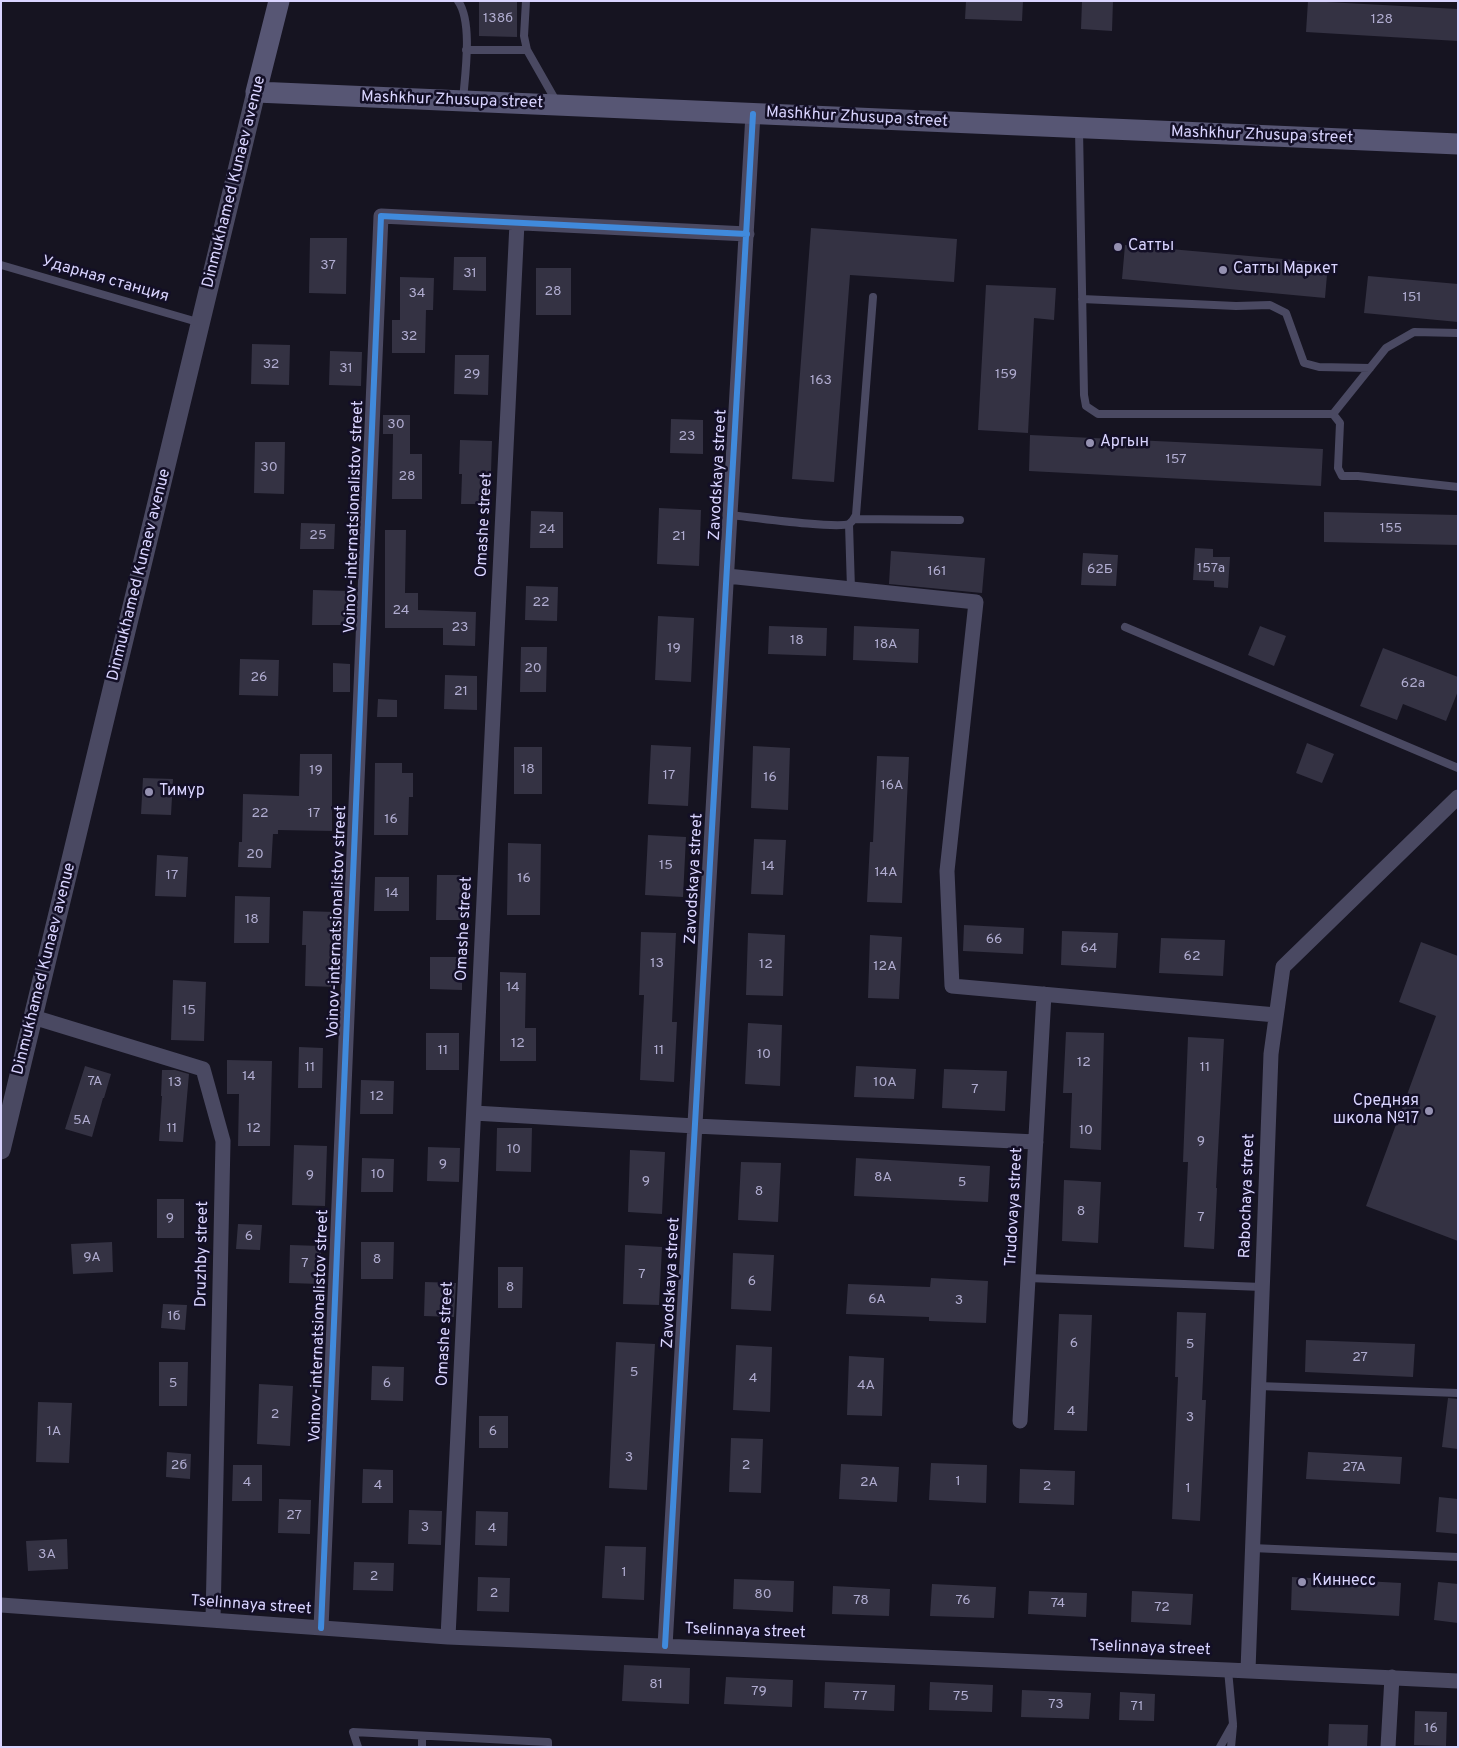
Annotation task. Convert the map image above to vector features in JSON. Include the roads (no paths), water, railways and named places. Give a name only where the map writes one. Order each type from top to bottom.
[{"type":"main road","name":"Dinmukhamed Kunaev avenue","points":[[256,92],[279,1]]},
{"type":"main road","name":"Mashkhur Zhusupa street","points":[[256,92],[1458,144]]},
{"type":"street","name":"Dinmukhamed Kunaev avenue","points":[[1,1150],[256,92]]},
{"type":"street","name":"Zavodskaya street","points":[[665,1646],[753,114]]},
{"type":"street","name":"Voinov-internatsionalistov street","points":[[321,1628],[381,216],[517,223]]},
{"type":"street","points":[[517,223],[746,234]]},
{"type":"street","name":"Omashe street","points":[[448,1637],[517,223]]},
{"type":"street","points":[[727,576],[976,602],[948,871],[952,986],[1276,1015]]},
{"type":"street","name":"Rabochaya street","points":[[1248,1670],[1271,1054],[1282,967],[1458,797]]},
{"type":"street","name":"Trudovaya street","points":[[1020,1421],[1044,994]]},
{"type":"street","name":"Druzhby street","points":[[33,1017],[203,1069],[223,1141],[213,1620]]},
{"type":"street","points":[[474,1113],[695,1126],[1036,1142]]},
{"type":"street","name":"Tselinnaya street","points":[[1,1605],[448,1637],[1248,1670],[1458,1681]]},
{"type":"street","points":[[1388,1747],[1392,1677]]},
{"type":"lane","points":[[458,1],[466,18],[463,101]]},
{"type":"lane","points":[[526,1],[524,36],[527,50],[558,105]]},
{"type":"lane","points":[[466,50],[527,50]]},
{"type":"lane","points":[[1078,128],[1084,395],[1086,406],[1098,414],[1333,414]]},
{"type":"lane","name":"Ударная станция","points":[[1,266],[201,322]]},
{"type":"lane","points":[[851,589],[852,521],[856,515],[873,297]]},
{"type":"lane","points":[[1082,299],[1270,306],[1286,313],[1304,363],[1319,367],[1370,368]]},
{"type":"lane","points":[[1333,414],[1386,348],[1414,332],[1458,334]]},
{"type":"lane","points":[[1333,414],[1340,423],[1338,468],[1342,476],[1358,476],[1458,487]]},
{"type":"lane","points":[[730,515],[829,525],[852,521],[960,520]]},
{"type":"lane","points":[[1125,627],[1458,768]]},
{"type":"lane","points":[[1028,1278],[1262,1287]]},
{"type":"lane","points":[[1258,1386],[1458,1393]]},
{"type":"lane","points":[[1252,1548],[1458,1558]]},
{"type":"lane","points":[[1228,1670],[1233,1724],[1231,1747]]},
{"type":"lane","points":[[1220,1747],[1233,1724]]},
{"type":"lane","points":[[358,1747],[353,1732],[422,1736],[481,1743],[548,1742],[548,1747]]},
{"type":"lane","points":[[422,1736],[422,1747]]},
{"type":"place","name":"Сатты","points":[[1118,247]]},
{"type":"place","name":"Сатты Маркет","points":[[1223,270]]},
{"type":"place","name":"Аргын","points":[[1090,443]]},
{"type":"place","name":"Тимур","points":[[149,792]]},
{"type":"place","name":"Средняя школа №17","points":[[1429,1111]]},
{"type":"place","name":"Киннесс","points":[[1302,1582]]}]
